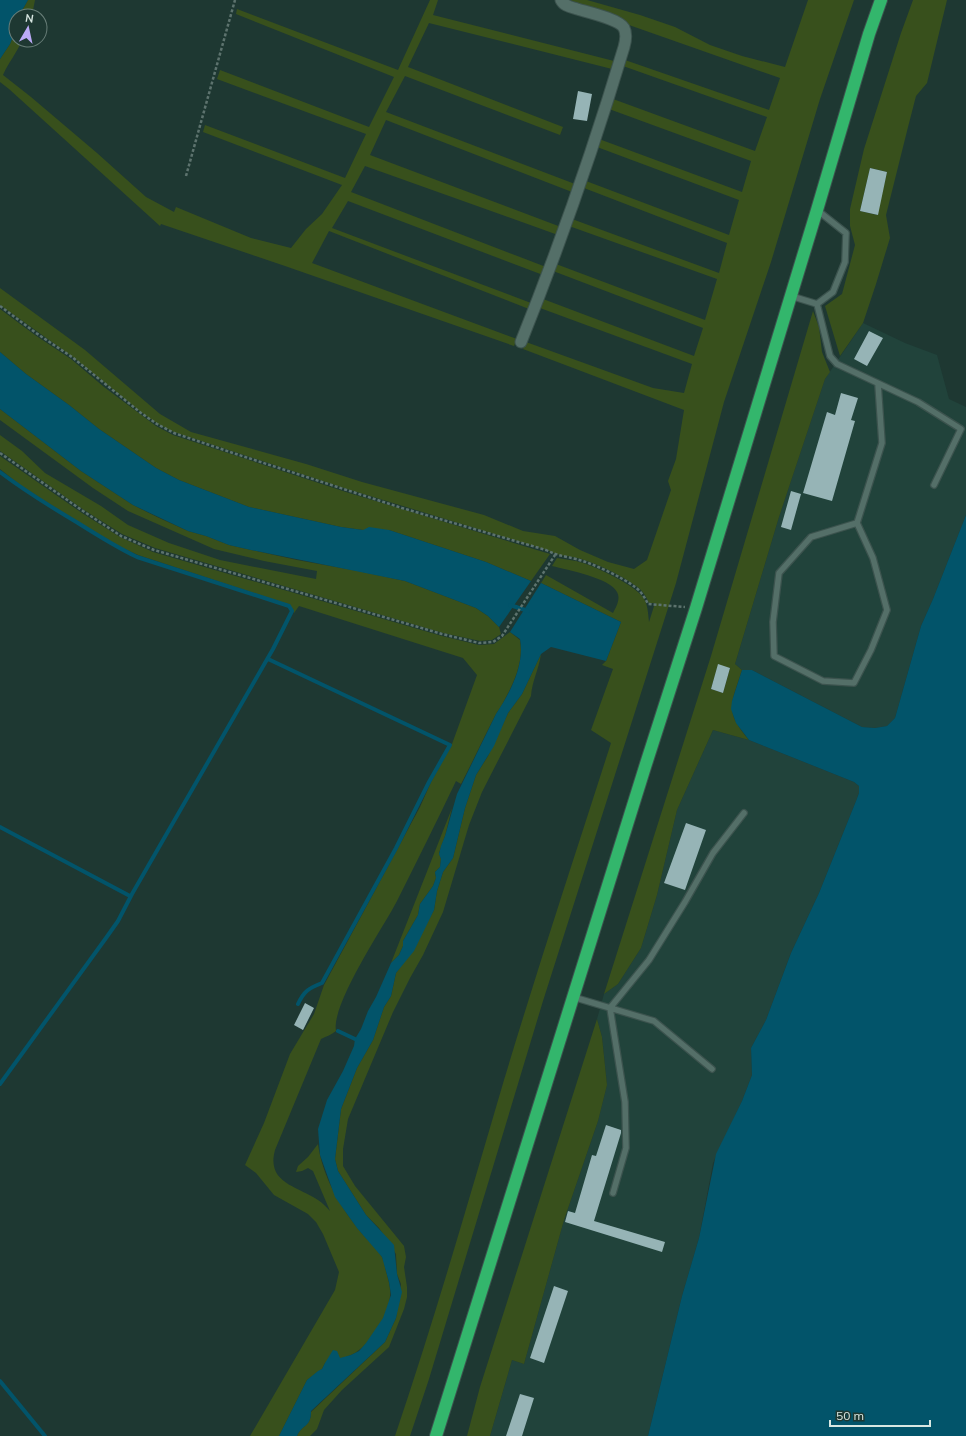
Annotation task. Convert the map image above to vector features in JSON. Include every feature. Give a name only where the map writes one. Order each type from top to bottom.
[{"type":"highway","points":[[436,1436],[696,608],[869,34],[881,0]]},
{"type":"street","points":[[521,342],[556,254],[593,150],[626,37],[625,30],[622,26],[613,21],[567,6],[561,0]]},
{"type":"lane","points":[[817,210],[846,233],[845,262],[833,292],[817,304]]},
{"type":"lane","points":[[790,296],[817,304]]},
{"type":"lane","points":[[817,304],[830,356],[836,364],[918,402],[961,429],[934,485]]},
{"type":"lane","points":[[857,523],[811,537],[779,573],[774,622],[774,656],[823,681],[854,682],[871,650],[887,610],[873,558],[857,523],[882,443],[878,384]]},
{"type":"lane","points":[[613,1193],[626,1148],[625,1102],[610,1008],[649,960],[713,853],[744,813]]},
{"type":"lane","points":[[573,996],[654,1021],[712,1069]]},
{"type":"path","points":[[186,176],[235,0]]},
{"type":"path","points":[[0,306],[72,358],[140,413],[174,433],[347,490],[546,550],[555,555],[577,559],[636,587],[644,596],[648,604],[696,608]]},
{"type":"path","points":[[0,453],[115,532],[154,550],[442,634],[479,643],[493,642],[502,636],[555,555]]},
{"type":"shaded area","points":[[863,323],[905,343],[937,355],[949,399],[966,407],[966,515],[921,626],[895,718],[887,726],[875,728],[862,727],[752,670],[742,670],[735,664],[779,517],[825,379]]},
{"type":"shaded area","points":[[713,730],[749,740],[854,782],[859,786],[859,793],[819,893],[791,953],[766,1020],[751,1048],[752,1075],[742,1101],[713,1163],[699,1238],[682,1296],[648,1436],[490,1436],[512,1360],[524,1364],[564,1220],[598,1121],[607,1085],[602,1037],[597,1019],[604,994],[618,984],[641,948],[657,895],[677,810]]},
{"type":"green space","points":[[28,0],[35,0],[33,8],[23,8]]},
{"type":"green space","points":[[430,0],[438,0],[433,15],[614,61],[612,69],[429,23],[408,67],[563,127],[560,135],[405,76],[386,112],[575,184],[572,192],[386,120],[370,155],[561,227],[558,235],[365,166],[351,192],[546,267],[543,275],[348,201],[332,228],[531,303],[529,309],[329,231],[312,263],[517,339],[514,346],[285,266],[161,224],[160,226],[0,82],[0,59],[8,47],[18,48],[3,75],[97,153],[146,197],[174,212],[176,207],[251,238],[291,248],[306,229],[322,214],[342,185],[203,132],[205,125],[345,178],[366,134],[217,79],[220,70],[369,127],[394,77],[236,14],[237,9],[398,70]]},
{"type":"green space","points":[[570,0],[587,0],[640,15],[675,27],[710,45],[742,56],[785,67],[808,0],[854,0],[820,99],[771,262],[724,402],[676,583],[543,1001],[429,1379],[410,1436],[395,1436],[438,1303],[530,995],[611,743],[591,730],[613,669],[602,665],[606,661],[621,622],[541,583],[546,575],[613,613],[618,603],[618,595],[613,587],[588,575],[552,566],[557,558],[576,561],[592,566],[611,575],[637,591],[645,602],[649,622],[655,603],[649,603],[642,591],[630,582],[607,569],[577,558],[555,553],[347,489],[174,432],[158,424],[141,412],[73,357],[0,305],[0,288],[85,350],[160,414],[191,432],[306,464],[362,482],[484,515],[523,531],[555,536],[580,550],[608,562],[634,569],[647,560],[671,490],[668,481],[676,459],[684,410],[523,349],[526,342],[653,388],[684,393],[692,364],[540,308],[543,299],[694,356],[703,328],[553,271],[556,264],[705,320],[717,279],[569,226],[572,219],[719,273],[727,243],[584,188],[586,181],[729,235],[739,200],[597,147],[599,139],[742,192],[751,161],[609,109],[613,99],[755,151],[767,117],[623,66],[625,60],[769,110],[780,78],[629,25],[625,21]]},
{"type":"green space","points":[[913,0],[947,0],[927,83],[916,96],[886,215],[890,238],[863,323],[840,356],[825,306],[842,294],[855,245],[850,226],[850,209],[864,149]],"holes":[[[870,168],[887,172],[877,215],[860,211]]]},
{"type":"green space","points":[[0,309],[71,359],[104,387],[156,426],[173,435],[346,492],[550,554],[531,581],[486,562],[389,530],[363,530],[341,527],[249,507],[179,480],[156,468],[99,429],[26,374],[0,352]]},
{"type":"green space","points":[[813,311],[819,327],[822,352],[830,372],[825,379],[779,517],[735,664],[742,670],[733,700],[733,714],[741,730],[749,740],[713,730],[677,810],[657,895],[641,948],[618,984],[604,994],[711,656]],"holes":[[[718,665],[730,668],[723,693],[711,689]]]},
{"type":"green space","points":[[0,409],[81,471],[133,505],[188,531],[229,545],[405,581],[476,608],[488,616],[499,627],[501,634],[492,640],[480,641],[443,633],[155,548],[122,534],[84,510],[0,451],[0,435],[22,451],[45,473],[101,506],[128,525],[169,543],[220,560],[316,579],[317,571],[264,561],[214,549],[128,511],[93,488],[0,420]]},
{"type":"green space","points":[[0,456],[82,513],[120,537],[153,552],[442,636],[479,645],[494,644],[510,632],[520,640],[521,656],[511,687],[461,784],[456,781],[397,901],[349,985],[341,1003],[336,1031],[321,1039],[275,1150],[273,1161],[275,1170],[279,1177],[293,1187],[320,1201],[330,1211],[313,1171],[308,1168],[296,1172],[298,1166],[308,1157],[318,1144],[323,1166],[337,1198],[362,1234],[382,1257],[390,1287],[387,1310],[370,1340],[355,1353],[325,1363],[322,1369],[307,1380],[279,1436],[250,1436],[335,1290],[339,1272],[323,1234],[316,1222],[308,1214],[274,1195],[256,1173],[245,1165],[264,1123],[290,1054],[314,1014],[324,985],[420,807],[431,782],[452,744],[477,675],[463,658],[299,606],[294,613],[290,605],[138,555],[116,545],[20,485],[0,469]]},
{"type":"green space","points":[[541,654],[531,696],[482,792],[469,825],[443,912],[423,955],[393,1012],[348,1119],[343,1149],[343,1166],[355,1186],[404,1246],[406,1257],[404,1267],[407,1297],[404,1309],[389,1347],[342,1390],[324,1410],[317,1429],[310,1436],[297,1436],[308,1423],[311,1417],[311,1412],[385,1342],[396,1318],[401,1284],[397,1274],[396,1254],[379,1228],[366,1215],[338,1171],[335,1159],[341,1109],[357,1068],[373,1040],[384,1007],[391,996],[396,973],[434,910],[437,891],[443,872],[453,858],[465,808],[476,775],[488,756],[508,713],[522,694]]},
{"type":"green space","points":[[452,808],[439,853],[441,859],[440,867],[435,872],[436,878],[433,886],[420,904],[418,915],[403,941],[403,946],[399,955],[391,963]]},
{"type":"green space","points":[[597,1019],[602,1037],[607,1085],[598,1121],[564,1220],[524,1364],[512,1360],[490,1436],[467,1436],[480,1387]]},
{"type":"water","points":[[0,0],[28,0],[23,8],[8,8],[8,47],[0,59]]},
{"type":"water","points":[[0,352],[26,374],[99,429],[156,468],[179,480],[249,507],[341,527],[363,530],[369,527],[389,530],[486,562],[531,581],[499,627],[488,616],[476,608],[405,581],[229,545],[188,531],[133,505],[81,471],[0,409]]},
{"type":"water","points":[[966,515],[966,1436],[648,1436],[682,1296],[699,1238],[716,1154],[742,1101],[752,1075],[751,1048],[766,1020],[791,953],[819,893],[859,793],[859,786],[854,782],[749,740],[736,723],[731,709],[732,701],[742,670],[752,670],[862,727],[875,728],[887,726],[895,718],[921,626]]},
{"type":"water","points":[[541,583],[621,622],[606,661],[551,647],[541,654],[522,694],[508,713],[494,746],[476,775],[465,808],[453,858],[443,872],[437,891],[434,910],[414,951],[396,973],[391,996],[384,1007],[373,1040],[357,1068],[341,1109],[335,1159],[338,1171],[366,1215],[394,1245],[397,1274],[402,1292],[396,1318],[385,1342],[311,1411],[310,1420],[301,1429],[297,1436],[279,1436],[307,1380],[322,1369],[333,1350],[337,1351],[340,1358],[359,1351],[383,1318],[391,1295],[382,1257],[357,1228],[335,1197],[320,1155],[318,1129],[327,1100],[343,1071],[354,1046],[355,1039],[361,1029],[368,1011],[391,963],[399,955],[403,946],[403,941],[418,915],[420,904],[433,886],[436,878],[435,872],[440,867],[441,859],[439,854],[441,846],[457,794],[496,714],[511,688],[518,669],[521,649],[520,639],[510,632]]},
{"type":"building","points":[[578,91],[592,94],[587,121],[573,119]]},
{"type":"building","points":[[870,168],[887,172],[878,215],[860,211]]},
{"type":"building","points":[[869,331],[883,338],[867,366],[854,359]]},
{"type":"building","points":[[841,393],[858,398],[851,420],[855,421],[832,501],[803,493],[827,412],[835,415]]},
{"type":"building","points":[[791,491],[801,494],[791,530],[781,527]]},
{"type":"building","points":[[718,664],[730,668],[723,693],[711,689]]},
{"type":"building","points":[[686,823],[706,830],[685,890],[664,883]]},
{"type":"building","points":[[305,1003],[314,1008],[303,1030],[294,1025]]},
{"type":"building","points":[[606,1125],[621,1130],[621,1133],[594,1221],[665,1242],[662,1252],[565,1222],[568,1211],[575,1213],[592,1155],[596,1156]]},
{"type":"building","points":[[554,1286],[568,1291],[544,1363],[530,1358]]},
{"type":"building","points":[[520,1394],[534,1398],[522,1436],[506,1436]]},
{"type":"waterway","points":[[0,472],[48,505],[107,541],[137,557],[289,606],[292,611],[273,649],[132,894],[118,921],[0,1084]]},
{"type":"waterway","points":[[510,605],[528,611]]},
{"type":"waterway","points":[[268,659],[450,745],[429,782],[396,848],[322,983],[307,990],[298,1004]]},
{"type":"waterway","points":[[0,827],[130,896]]},
{"type":"waterway","points":[[338,1031],[355,1039]]},
{"type":"waterway","points":[[0,1381],[45,1436]]}]
